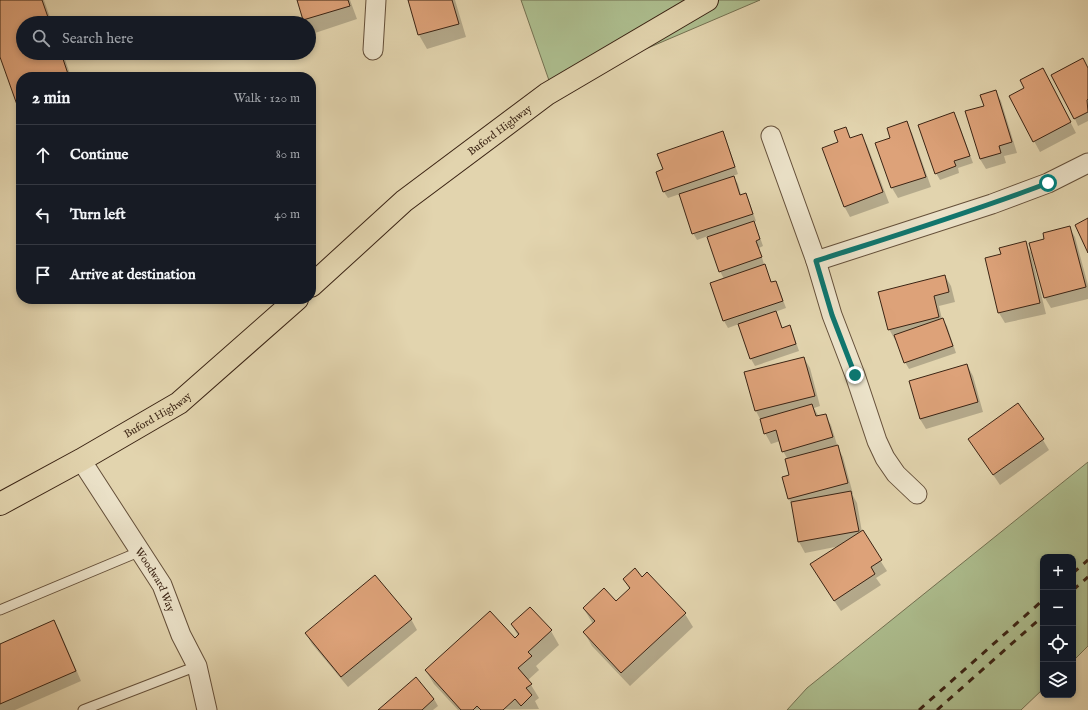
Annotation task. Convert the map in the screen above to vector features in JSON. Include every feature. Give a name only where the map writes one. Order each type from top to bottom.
[{"type":"main road","name":"Buford Highway","points":[[316,281],[404,201],[547,94],[707,0]]},
{"type":"main road","name":"Buford Highway","points":[[0,504],[81,460],[179,403],[291,304]]},
{"type":"street","points":[[373,50],[376,0]]},
{"type":"street","points":[[771,136],[816,261],[832,315],[855,375],[877,441],[885,458],[896,474],[917,494]]},
{"type":"street","points":[[816,261],[992,204],[1048,183],[1088,163]]},
{"type":"street","name":"Woodward Way","points":[[81,460],[110,507],[141,551],[162,585],[181,635],[197,666],[207,710]]},
{"type":"lane","points":[[0,610],[141,551]]},
{"type":"lane","points":[[82,710],[197,666]]},
{"type":"green space","points":[[521,0],[760,0],[552,89]]},
{"type":"green space","points":[[1088,462],[1088,646],[1076,658],[1076,554],[1040,554],[1040,692],[1021,710],[787,710],[807,688]]},
{"type":"building","points":[[0,0],[42,0],[48,16],[16,16],[16,60],[63,60],[67,72],[16,72],[16,102],[0,57]]},
{"type":"building","points":[[297,0],[348,0],[350,6],[316,16],[302,16]]},
{"type":"building","points":[[408,0],[452,0],[459,24],[418,35]]},
{"type":"building","points":[[1083,58],[1088,68],[1088,112],[1074,119],[1051,75]]},
{"type":"building","points":[[1043,68],[1071,122],[1033,142],[1009,96],[1024,88],[1020,80]]},
{"type":"building","points":[[996,90],[1012,142],[999,146],[1001,153],[980,159],[965,111],[984,106],[980,95]]},
{"type":"building","points":[[954,112],[970,156],[954,161],[956,166],[935,174],[918,125]]},
{"type":"building","points":[[907,121],[926,177],[891,188],[875,143],[890,138],[887,128]]},
{"type":"building","points":[[846,127],[850,138],[862,134],[883,192],[844,207],[822,148],[838,142],[834,131]]},
{"type":"building","points":[[723,131],[735,167],[663,192],[656,172],[663,169],[657,154]]},
{"type":"building","points":[[734,176],[740,195],[746,193],[753,214],[692,234],[679,194]]},
{"type":"building","points":[[1088,218],[1088,253],[1075,225]]},
{"type":"building","points":[[754,221],[760,239],[756,241],[762,257],[719,272],[707,237]]},
{"type":"building","points":[[1070,226],[1086,287],[1044,298],[1029,243],[1044,239],[1043,233]]},
{"type":"building","points":[[1026,241],[1040,303],[998,313],[985,258],[1001,254],[999,248]]},
{"type":"building","points":[[765,264],[771,282],[776,281],[783,301],[723,321],[710,283]]},
{"type":"building","points":[[945,275],[949,292],[934,296],[939,317],[888,330],[878,292]]},
{"type":"building","points":[[776,311],[782,328],[790,325],[796,344],[750,359],[738,324]]},
{"type":"building","points":[[943,318],[953,346],[904,363],[894,335]]},
{"type":"building","points":[[804,357],[815,396],[755,411],[744,372]]},
{"type":"building","points":[[967,364],[978,402],[920,419],[909,381]]},
{"type":"building","points":[[1018,403],[1044,439],[993,475],[968,439]]},
{"type":"building","points":[[812,404],[816,416],[826,414],[833,437],[782,452],[776,430],[764,434],[760,419]]},
{"type":"building","points":[[838,445],[848,483],[788,499],[782,477],[789,475],[785,459]]},
{"type":"building","points":[[851,491],[859,531],[798,542],[791,502]]},
{"type":"building","points":[[863,530],[882,560],[871,567],[875,574],[834,601],[810,564]]},
{"type":"building","points":[[635,568],[642,577],[647,572],[686,613],[621,673],[583,632],[595,621],[583,608],[604,588],[616,601],[630,588],[623,579]]},
{"type":"building","points":[[375,575],[412,619],[341,677],[305,633]]},
{"type":"building","points":[[530,607],[552,630],[528,652],[532,656],[518,668],[532,684],[526,688],[532,695],[521,706],[515,699],[503,710],[481,710],[477,706],[473,710],[461,710],[425,670],[490,611],[515,638],[519,634],[511,624]]},
{"type":"building","points":[[54,620],[76,671],[0,704],[0,644]]},
{"type":"building","points":[[416,677],[434,699],[422,710],[378,710]]},
{"type":"railway","points":[[1076,570],[1088,560]]},
{"type":"railway","points":[[1076,587],[1088,577]]},
{"type":"railway","points":[[919,710],[1040,603]]},
{"type":"railway","points":[[937,710],[1040,619]]},
{"type":"route","points":[[855,375],[832,315],[816,261],[936,223],[1048,183]]}]
